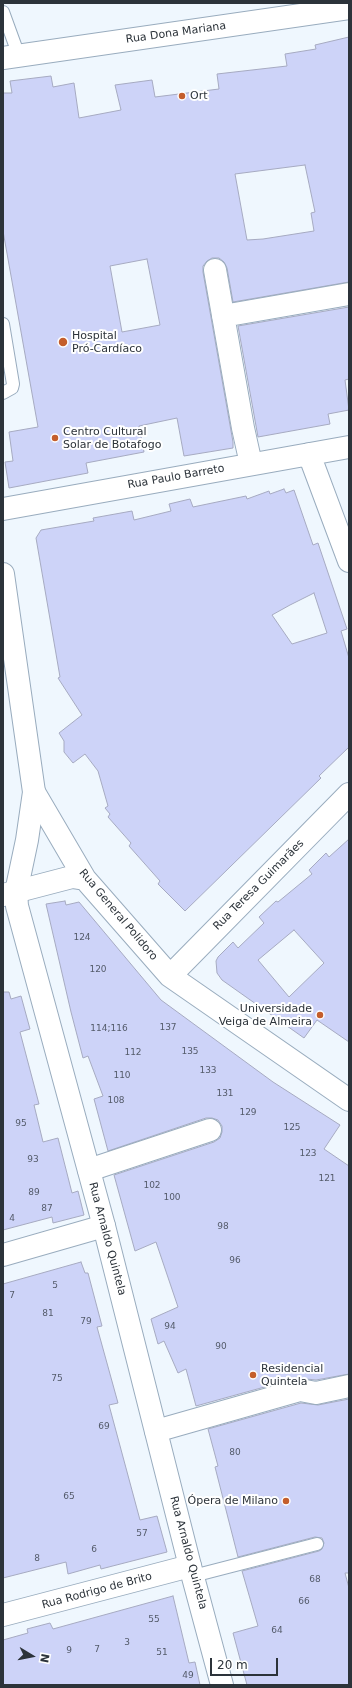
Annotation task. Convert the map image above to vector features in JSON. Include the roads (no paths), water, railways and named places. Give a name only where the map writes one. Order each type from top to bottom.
[{"type":"street","name":"Rua Dona Mariana","points":[[11,57],[349,8]]},
{"type":"street","points":[[215,270],[242,428],[251,464]]},
{"type":"street","points":[[223,316],[349,294]]},
{"type":"street","name":"Rua Paulo Barreto","points":[[3,508],[349,447]]},
{"type":"street","points":[[309,454],[349,561]]},
{"type":"street","name":"Rua General Polidoro","points":[[3,574],[34,792],[85,879],[170,976],[349,1100]]},
{"type":"street","name":"Rua Arnaldo Quintela","points":[[34,792],[27,840],[10,893],[17,906],[104,1226],[222,1685]]},
{"type":"street","name":"Rua Teresa Guimarães","points":[[170,976],[349,794]]},
{"type":"street","points":[[10,893],[72,877],[85,879]]},
{"type":"street","points":[[89,1170],[210,1130]]},
{"type":"street","points":[[3,1255],[104,1226]]},
{"type":"street","points":[[156,1431],[300,1390],[316,1393],[349,1386]]},
{"type":"street","name":"Rua Rodrigo de Brito","points":[[3,1615],[192,1571]]},
{"type":"lane","points":[[3,12],[11,57]]},
{"type":"lane","points":[[3,326],[13,384],[12,388],[3,393]]},
{"type":"lane","points":[[192,1571],[317,1544]]},
{"type":"place","name":"Ort","points":[[182,96]]},
{"type":"place","name":"Hospital Pró-Cardíaco","points":[[63,342]]},
{"type":"place","name":"Centro Cultural Solar de Botafogo","points":[[55,438]]},
{"type":"place","name":"Universidade Veiga de Almeira","points":[[320,1015]]},
{"type":"place","name":"Residencial Quintela","points":[[253,1375]]},
{"type":"place","name":"Ópera de Milano","points":[[286,1501]]}]
